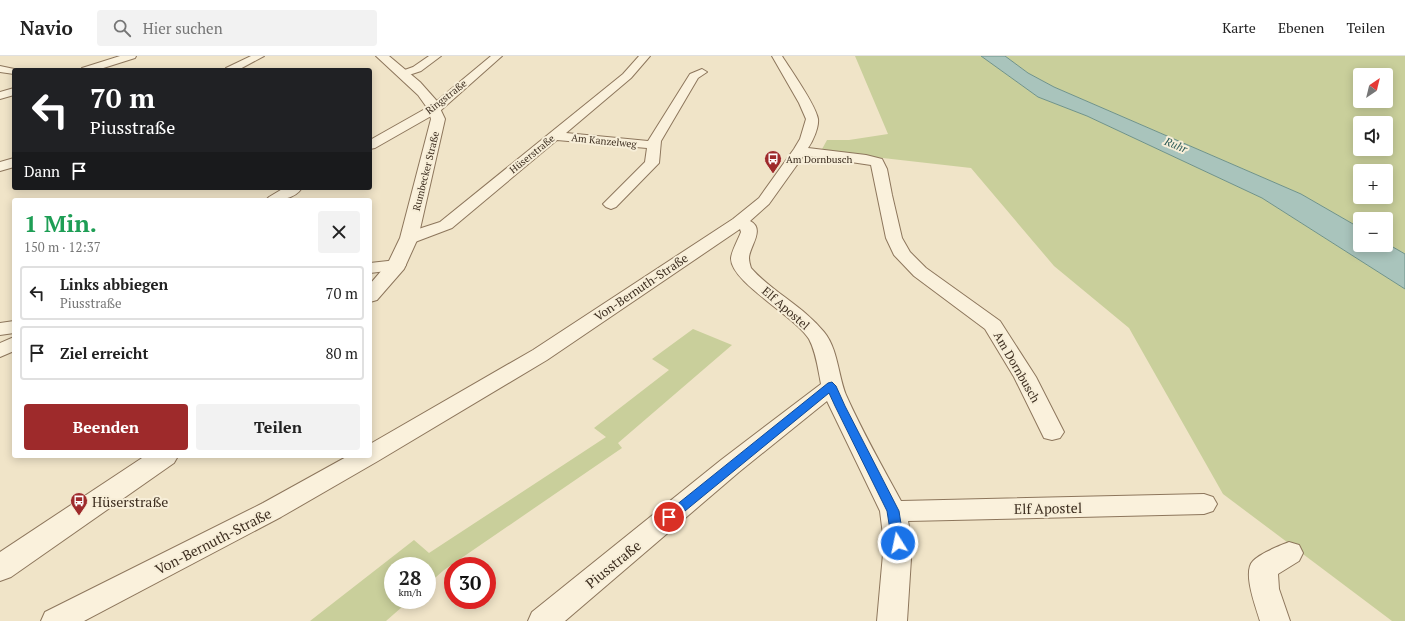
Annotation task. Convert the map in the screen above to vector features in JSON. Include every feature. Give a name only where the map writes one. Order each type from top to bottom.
[{"type":"street","points":[[92,68],[131,56]]},
{"type":"street","points":[[234,68],[259,56]]},
{"type":"street","points":[[382,56],[429,98],[436,108]]},
{"type":"street","points":[[403,74],[417,69],[436,56]]},
{"type":"street","name":"Ringstraße","points":[[372,144],[436,108],[497,56]]},
{"type":"street","name":"Hüserstraße","points":[[409,238],[446,225],[627,76],[645,56]]},
{"type":"street","name":"Von-Bernuth-Straße","points":[[372,453],[540,355],[739,222],[768,196],[807,139],[812,119],[805,103],[777,56]]},
{"type":"street","points":[[0,69],[12,71]]},
{"type":"street","name":"Am Kanzelweg","points":[[611,204],[652,163],[654,141],[694,76],[702,72]]},
{"type":"street","points":[[0,96],[12,92]]},
{"type":"street","name":"Rumbecker Straße","points":[[372,294],[397,264],[409,238],[436,133],[438,119],[436,108]]},
{"type":"street","name":"Am Kanzelweg","points":[[555,136],[653,145]]},
{"type":"street","name":"Am Dornbusch","points":[[800,151],[866,159],[876,162],[880,169],[884,195],[894,238],[903,255],[920,272],[993,325],[1025,377],[1052,432]]},
{"type":"street","points":[[0,167],[12,163]]},
{"type":"street","points":[[278,198],[292,190]]},
{"type":"street","name":"Elf Apostel","points":[[739,222],[747,226],[749,232],[740,258],[742,269],[749,278],[795,313],[817,336],[824,351],[832,386],[840,406],[893,511],[898,543],[892,621]]},
{"type":"street","points":[[372,268],[397,264]]},
{"type":"street","points":[[0,329],[12,327]]},
{"type":"street","points":[[0,351],[12,344]]},
{"type":"street","name":"Piusstraße","points":[[543,621],[730,466],[832,386]]},
{"type":"street","points":[[0,568],[162,458]]},
{"type":"street","name":"Von-Bernuth-Straße","points":[[56,621],[272,510],[364,458]]},
{"type":"street","name":"Elf Apostel","points":[[893,511],[1204,504]]},
{"type":"street","points":[[1275,621],[1265,589],[1263,569],[1289,554]]},
{"type":"green space","points":[[855,56],[981,56],[1038,97],[1087,116],[1262,198],[1405,289],[1405,621],[1392,621],[1223,494],[1129,328],[1054,266],[971,168],[821,151],[827,140],[849,140],[888,134]]},
{"type":"green space","points":[[1005,56],[1405,56],[1405,254],[1393,247],[1393,212],[1353,212],[1353,224],[1301,194],[1054,87],[1028,73]]},
{"type":"green space","points":[[693,329],[732,345],[618,443],[622,448],[463,557],[444,557],[444,570],[436,577],[436,557],[392,557],[414,540],[429,553],[606,437],[594,428],[669,370],[652,359]]},
{"type":"green space","points":[[384,563],[384,609],[400,609],[386,621],[310,621]]},
{"type":"water","name":"Ruhr","points":[[981,56],[1005,56],[1028,73],[1054,87],[1301,194],[1353,224],[1353,252],[1393,252],[1393,247],[1405,254],[1405,289],[1262,198],[1087,116],[1038,97]]},
{"type":"place","name":"Am Dornbusch","points":[[773,174]]},
{"type":"place","name":"Hüserstraße","points":[[79,516]]},
{"type":"route","points":[[669,517],[730,466],[832,386],[840,406],[893,511],[898,543]]}]
